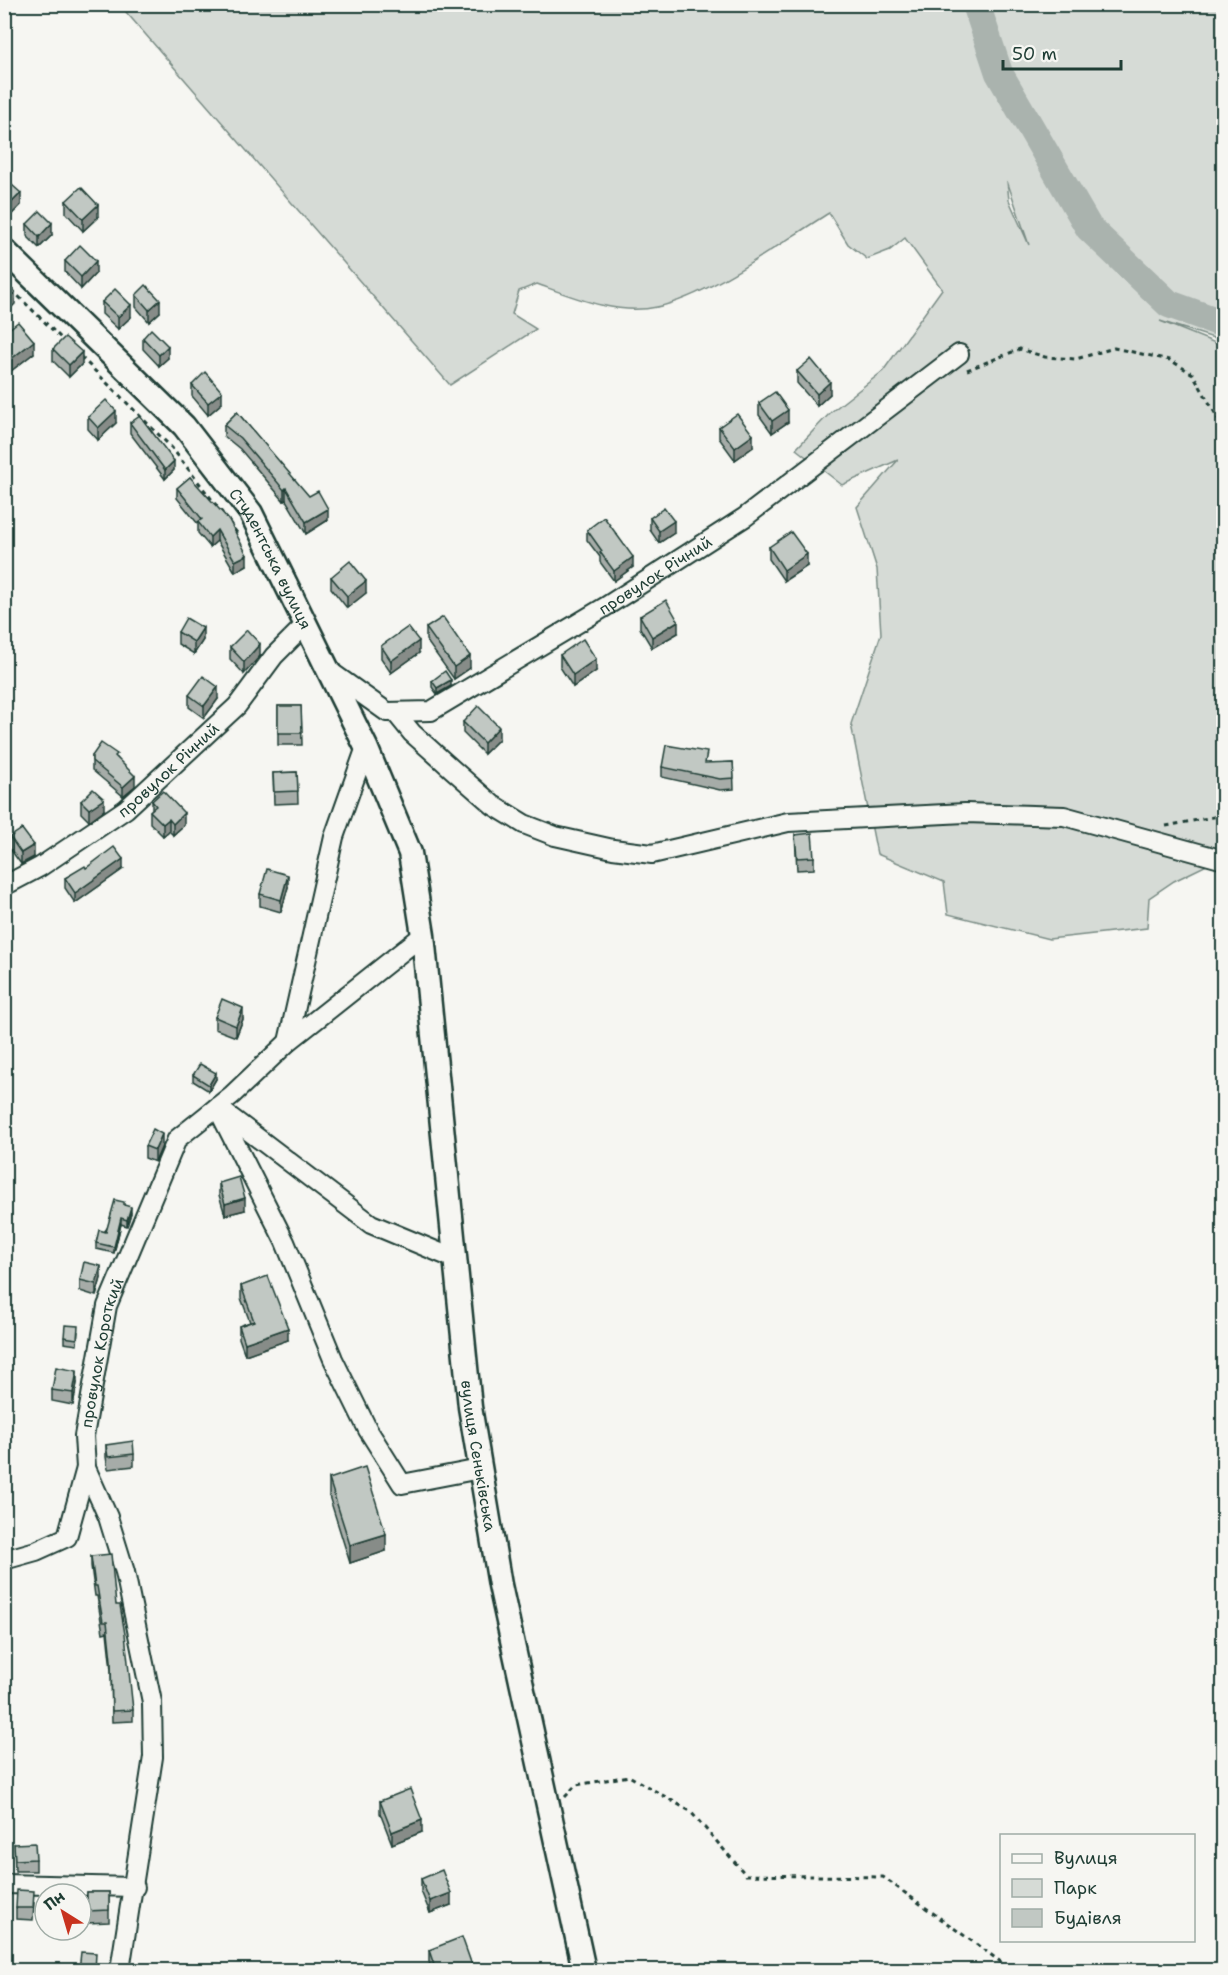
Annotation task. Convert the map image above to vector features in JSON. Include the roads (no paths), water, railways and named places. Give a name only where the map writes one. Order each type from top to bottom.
[{"type":"main road","name":"Студентська вулиця","points":[[4,250],[184,426],[251,513],[331,672],[366,747],[410,853],[423,935]]},
{"type":"main road","name":"вулиця Сенькiвська","points":[[423,935],[470,1407],[500,1585],[584,1971]]},
{"type":"street","name":"провулок Рiчний","points":[[331,672],[387,712],[431,711],[645,581],[745,517],[959,354]]},
{"type":"street","name":"провулок Річний","points":[[4,886],[40,867],[126,808],[237,706],[274,656],[306,624]]},
{"type":"street","points":[[394,712],[411,733],[493,805],[516,819],[555,837],[613,849],[652,854],[789,822],[965,813],[1064,816],[1224,861]]},
{"type":"street","points":[[288,1042],[334,837],[366,747]]},
{"type":"street","name":"провулок Короткий","points":[[120,1971],[135,1887],[153,1757],[152,1702],[125,1572],[108,1516],[86,1468],[84,1436],[107,1306],[177,1139],[217,1107],[288,1042],[423,935]]},
{"type":"street","points":[[217,1107],[371,1224],[455,1259]]},
{"type":"street","points":[[217,1107],[285,1242],[333,1359],[368,1430],[402,1484],[480,1469]]},
{"type":"street","points":[[4,1560],[36,1551],[67,1537],[86,1468]]},
{"type":"street","points":[[4,1884],[135,1887]]},
{"type":"waterway","points":[[976,4],[999,73],[1089,228],[1169,304],[1224,324]]}]
